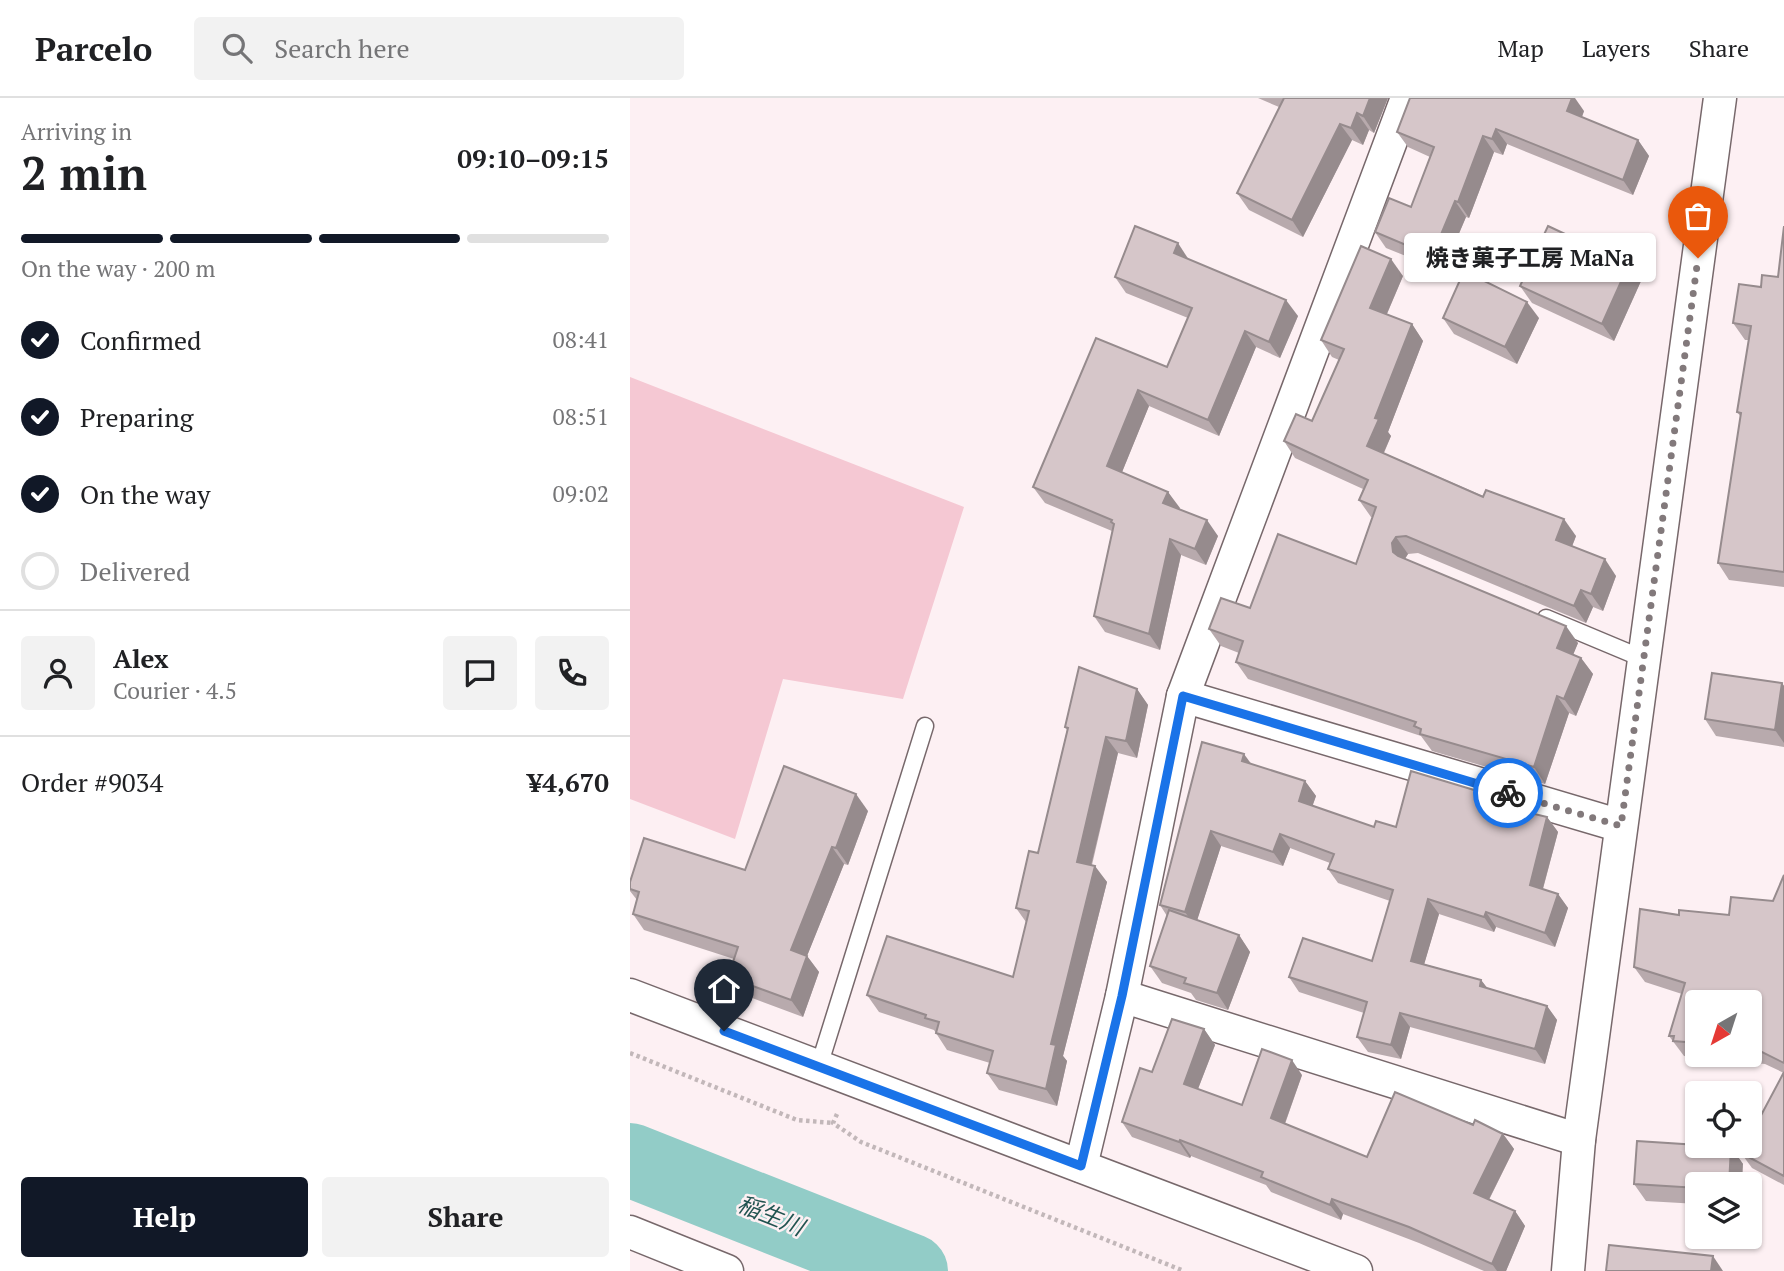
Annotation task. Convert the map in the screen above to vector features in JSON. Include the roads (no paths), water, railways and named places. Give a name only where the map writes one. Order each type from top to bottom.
[{"type":"street","points":[[1081,1166],[1122,996],[1183,696],[1407,98]]},
{"type":"street","points":[[1568,1271],[1579,1140],[1720,98]]},
{"type":"street","points":[[1183,696],[1621,826]]},
{"type":"street","points":[[630,995],[1356,1271]]},
{"type":"street","points":[[1122,996],[1579,1140]]},
{"type":"street","points":[[630,1232],[727,1271]]},
{"type":"lane","points":[[1529,611],[1644,659]]},
{"type":"lane","points":[[819,1066],[925,726]]},
{"type":"waterway","name":"稲生川","points":[[630,1160],[911,1271]]},
{"type":"place","name":"焼き菓子工房 MaNa","points":[[1698,258]]}]
